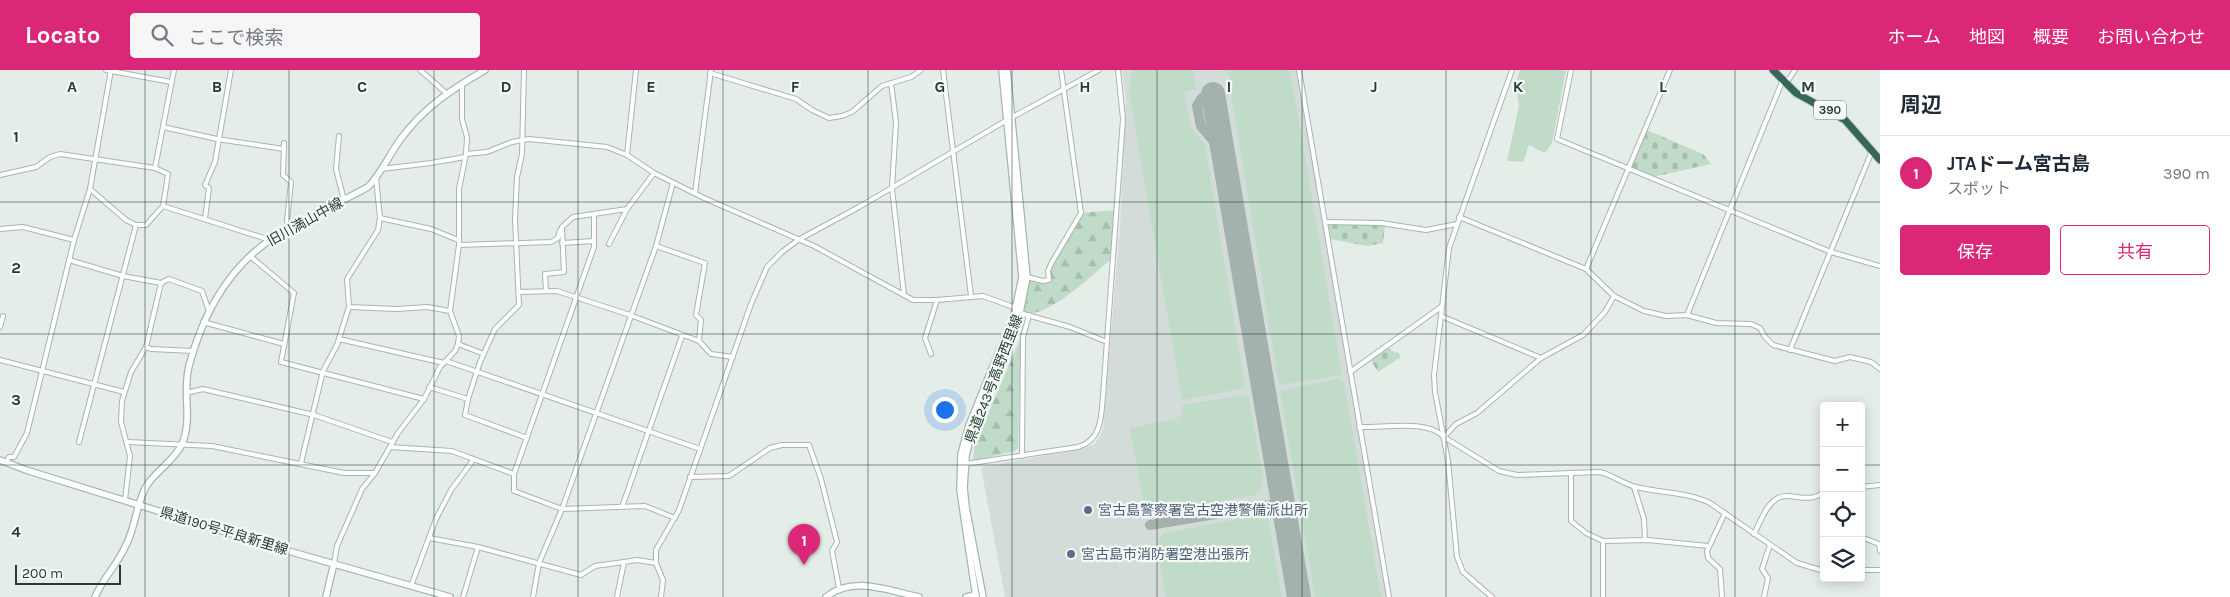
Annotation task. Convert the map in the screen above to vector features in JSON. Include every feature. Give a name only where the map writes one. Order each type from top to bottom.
[{"type":"highway","name":"390","points":[[1772,70],[1782,82],[1796,93],[1845,120],[1880,160]]},
{"type":"main road","name":"旧川満山中線","points":[[95,597],[127,545],[139,504],[148,484],[176,455],[182,444],[187,424],[186,393],[188,370],[193,351],[203,322],[234,274],[250,256],[270,240],[368,187],[413,122],[446,93],[485,70]]},
{"type":"main road","name":"県道243号高野西里線","points":[[983,597],[966,507],[965,464],[974,426],[1018,310],[1027,277],[1002,70]]},
{"type":"main road","name":"県道243号高野西里線","points":[[976,596],[960,490],[961,454],[969,425],[1018,310],[1021,286],[1022,262],[1009,119],[1008,70]]},
{"type":"main road","name":"県道190号平良新里線","points":[[2,462],[272,546],[334,562],[450,597]]},
{"type":"main road","points":[[326,597],[334,562]]},
{"type":"main road","points":[[826,597],[839,588],[863,586],[919,597]]},
{"type":"main road","points":[[966,597],[976,596]]},
{"type":"street","points":[[155,168],[174,70]]},
{"type":"street","points":[[205,218],[209,188],[205,184],[215,162],[217,139],[231,70]]},
{"type":"street","points":[[420,70],[446,93]]},
{"type":"street","points":[[524,70],[522,154],[516,189],[519,305],[501,321],[484,354],[476,372],[465,415],[527,438]]},
{"type":"street","points":[[627,155],[636,70]]},
{"type":"street","points":[[695,194],[710,72],[796,99],[812,110],[829,118],[852,112],[882,86],[911,77],[921,70]]},
{"type":"street","points":[[943,70],[971,296]]},
{"type":"street","points":[[1027,277],[1043,281],[1050,280],[1048,271],[1052,262],[1081,213],[1062,90],[1061,70]]},
{"type":"street","points":[[661,597],[663,580],[656,564],[656,550],[675,518],[761,278],[776,258],[798,240],[892,188],[1009,119],[1099,70]]},
{"type":"street","points":[[965,464],[1078,447],[1088,443],[1096,435],[1100,422],[1107,342],[1123,120],[1118,70]]},
{"type":"street","points":[[1299,70],[1389,597]]},
{"type":"street","points":[[1492,597],[1463,572],[1458,557],[1453,502],[1434,385],[1448,253],[1459,217],[1512,70]]},
{"type":"street","points":[[1571,70],[1557,139],[1830,252],[1880,266]]},
{"type":"street","points":[[1586,270],[1670,70]]},
{"type":"street","points":[[1687,315],[1782,82],[1789,79],[1795,70]]},
{"type":"street","points":[[2,462],[9,457],[14,457],[27,433],[74,240],[90,189],[109,71],[171,82]]},
{"type":"street","points":[[891,83],[896,122],[892,188],[904,295]]},
{"type":"street","points":[[334,562],[337,546],[355,503],[458,344],[458,332],[450,311],[459,243],[458,197],[462,167],[466,155],[467,137],[462,119],[462,84]]},
{"type":"street","points":[[163,127],[217,139],[284,149]]},
{"type":"street","points":[[339,136],[336,169],[344,200]]},
{"type":"street","points":[[381,169],[431,163],[487,152],[522,139],[554,140],[607,148],[627,155],[654,173],[695,194],[847,263],[904,295],[919,301],[983,296],[1029,316],[1070,327],[1107,342]]},
{"type":"street","points":[[284,142],[283,175],[291,182],[287,221],[290,228]]},
{"type":"street","points":[[1790,350],[1872,150]]},
{"type":"street","points":[[0,176],[36,168],[55,155],[155,168],[168,174],[163,206],[146,225],[136,225],[126,220],[109,203],[90,189]]},
{"type":"street","points":[[609,244],[626,208],[654,173]]},
{"type":"street","points":[[301,463],[314,415],[322,371],[340,339],[349,307],[348,279],[371,245],[378,230],[380,218],[376,178]]},
{"type":"street","points":[[534,597],[539,563],[562,509],[656,246],[673,183]]},
{"type":"street","points":[[163,206],[270,240]]},
{"type":"street","points":[[380,218],[431,229],[459,243],[551,242],[558,238],[562,227],[573,217],[594,215],[626,208]]},
{"type":"street","points":[[594,215],[594,241],[577,299],[514,474],[514,491],[562,509],[645,506],[675,518]]},
{"type":"street","points":[[1459,217],[1586,270],[1614,296],[1654,314],[1666,316],[1687,315],[1716,322],[1757,326],[1773,345],[1835,361],[1850,357],[1871,362],[1880,369]]},
{"type":"street","points":[[1325,222],[1381,223],[1426,230],[1457,224]]},
{"type":"street","points":[[79,442],[92,384],[136,225]]},
{"type":"street","points":[[0,229],[23,227],[74,240]]},
{"type":"street","points":[[546,291],[545,274],[564,272],[562,227]]},
{"type":"street","points":[[562,243],[594,241]]},
{"type":"street","points":[[656,246],[705,263],[696,315],[701,320],[699,341]]},
{"type":"street","points":[[250,256],[294,293],[281,362],[322,371],[424,399]]},
{"type":"street","points":[[69,260],[123,276],[161,283],[169,279],[202,291],[209,311]]},
{"type":"street","points":[[125,500],[130,456],[128,442],[121,422],[124,392],[131,372],[146,347],[161,283]]},
{"type":"street","points":[[519,292],[557,292],[630,315],[699,341],[711,354],[733,357]]},
{"type":"street","points":[[1444,438],[1456,424],[1477,412],[1541,358],[1583,335],[1605,312],[1614,296]]},
{"type":"street","points":[[931,354],[925,338],[938,300]]},
{"type":"street","points":[[349,307],[397,309],[427,307],[450,311]]},
{"type":"street","points":[[1350,372],[1441,307]]},
{"type":"street","points":[[0,327],[3,316]]},
{"type":"street","points":[[1022,456],[1023,337],[1029,316]]},
{"type":"street","points":[[1441,316],[1541,358]]},
{"type":"street","points":[[203,322],[284,344]]},
{"type":"street","points":[[622,507],[682,336]]},
{"type":"street","points":[[340,339],[445,362],[700,449]]},
{"type":"street","points":[[458,344],[484,354]]},
{"type":"street","points":[[146,347],[193,351]]},
{"type":"street","points":[[0,360],[124,392]]},
{"type":"street","points":[[429,387],[468,399]]},
{"type":"street","points":[[186,393],[203,389],[314,415],[391,445],[452,451],[514,474]]},
{"type":"street","points":[[1359,427],[1421,426],[1439,431],[1444,438],[1499,471],[1517,475],[1600,472],[1612,475],[1634,487],[1698,498],[1725,513],[1796,562],[1820,570]]},
{"type":"street","points":[[128,442],[212,446],[344,473],[375,473]]},
{"type":"street","points":[[690,477],[729,476],[770,448],[782,445],[809,445],[821,479],[837,542],[832,551],[839,588]]},
{"type":"street","points":[[412,586],[429,538],[451,490],[474,459]]},
{"type":"street","points":[[1571,473],[1571,521],[1586,533],[1603,541],[1645,540],[1708,546]]},
{"type":"street","points":[[1865,487],[1880,485]]},
{"type":"street","points":[[1634,487],[1644,519],[1645,540]]},
{"type":"street","points":[[1754,534],[1768,506],[1775,500],[1786,496],[1814,499],[1820,495]]},
{"type":"street","points":[[1722,597],[1721,571],[1707,555],[1708,546],[1725,513]]},
{"type":"street","points":[[429,538],[478,547],[581,575],[595,566],[636,560],[656,564]]},
{"type":"street","points":[[1865,539],[1879,544],[1880,551]]},
{"type":"street","points":[[1603,541],[1603,597]]},
{"type":"street","points":[[1764,597],[1768,578],[1762,567],[1770,545]]},
{"type":"street","points":[[463,597],[478,547]]},
{"type":"street","points":[[617,597],[624,562]]},
{"type":"street","points":[[1865,570],[1880,570]]},
{"type":"shaded area","points":[[1122,70],[1296,70],[1387,597],[1005,597],[981,467],[1082,449],[1095,444],[1103,430],[1120,226],[1126,101]]},
{"type":"green space","points":[[1132,70],[1193,70],[1196,89],[1184,92],[1191,128],[1205,145],[1245,388],[1182,400],[1129,92]]},
{"type":"green space","points":[[1225,70],[1290,70],[1342,375],[1279,385],[1228,73]]},
{"type":"green space","points":[[1520,70],[1566,70],[1552,143],[1545,153],[1529,145],[1523,162],[1507,161],[1519,106],[1516,83]]},
{"type":"green space","points":[[1647,130],[1703,154],[1711,164],[1653,177],[1630,168]]},
{"type":"green space","points":[[1116,210],[1113,257],[1082,284],[1056,303],[1031,314],[1020,313],[1027,277],[1043,281],[1049,280],[1048,271],[1081,213]]},
{"type":"green space","points":[[1358,224],[1385,226],[1383,243],[1367,246],[1330,239],[1328,225]]},
{"type":"green space","points":[[1021,337],[1018,448],[1015,451],[973,461],[974,447]]},
{"type":"green space","points":[[1388,347],[1395,353],[1398,352],[1401,357],[1378,372],[1370,359]]},
{"type":"green space","points":[[1340,378],[1344,382],[1381,597],[1315,597],[1280,391]]},
{"type":"green space","points":[[1246,395],[1249,399],[1263,479],[1261,490],[1255,495],[1145,515],[1130,428],[1176,419],[1182,414],[1182,405]]},
{"type":"green space","points":[[1259,515],[1268,518],[1282,597],[1166,597],[1157,550],[1157,545],[1164,533]]},
{"type":"taxiway","points":[[1215,104],[1209,97],[1202,98],[1197,106],[1201,126],[1223,152]]},
{"type":"taxiway","points":[[1150,525],[1281,503]]},
{"type":"runway","points":[[1213,94],[1299,597]]},
{"type":"place","name":"宮古島警察署宮古空港警備派出所","points":[[1088,510]]},
{"type":"place","name":"宮古島市消防署空港出張所","points":[[1071,554]]},
{"type":"place","name":"JTAドーム宮古島","points":[[804,565]]}]
